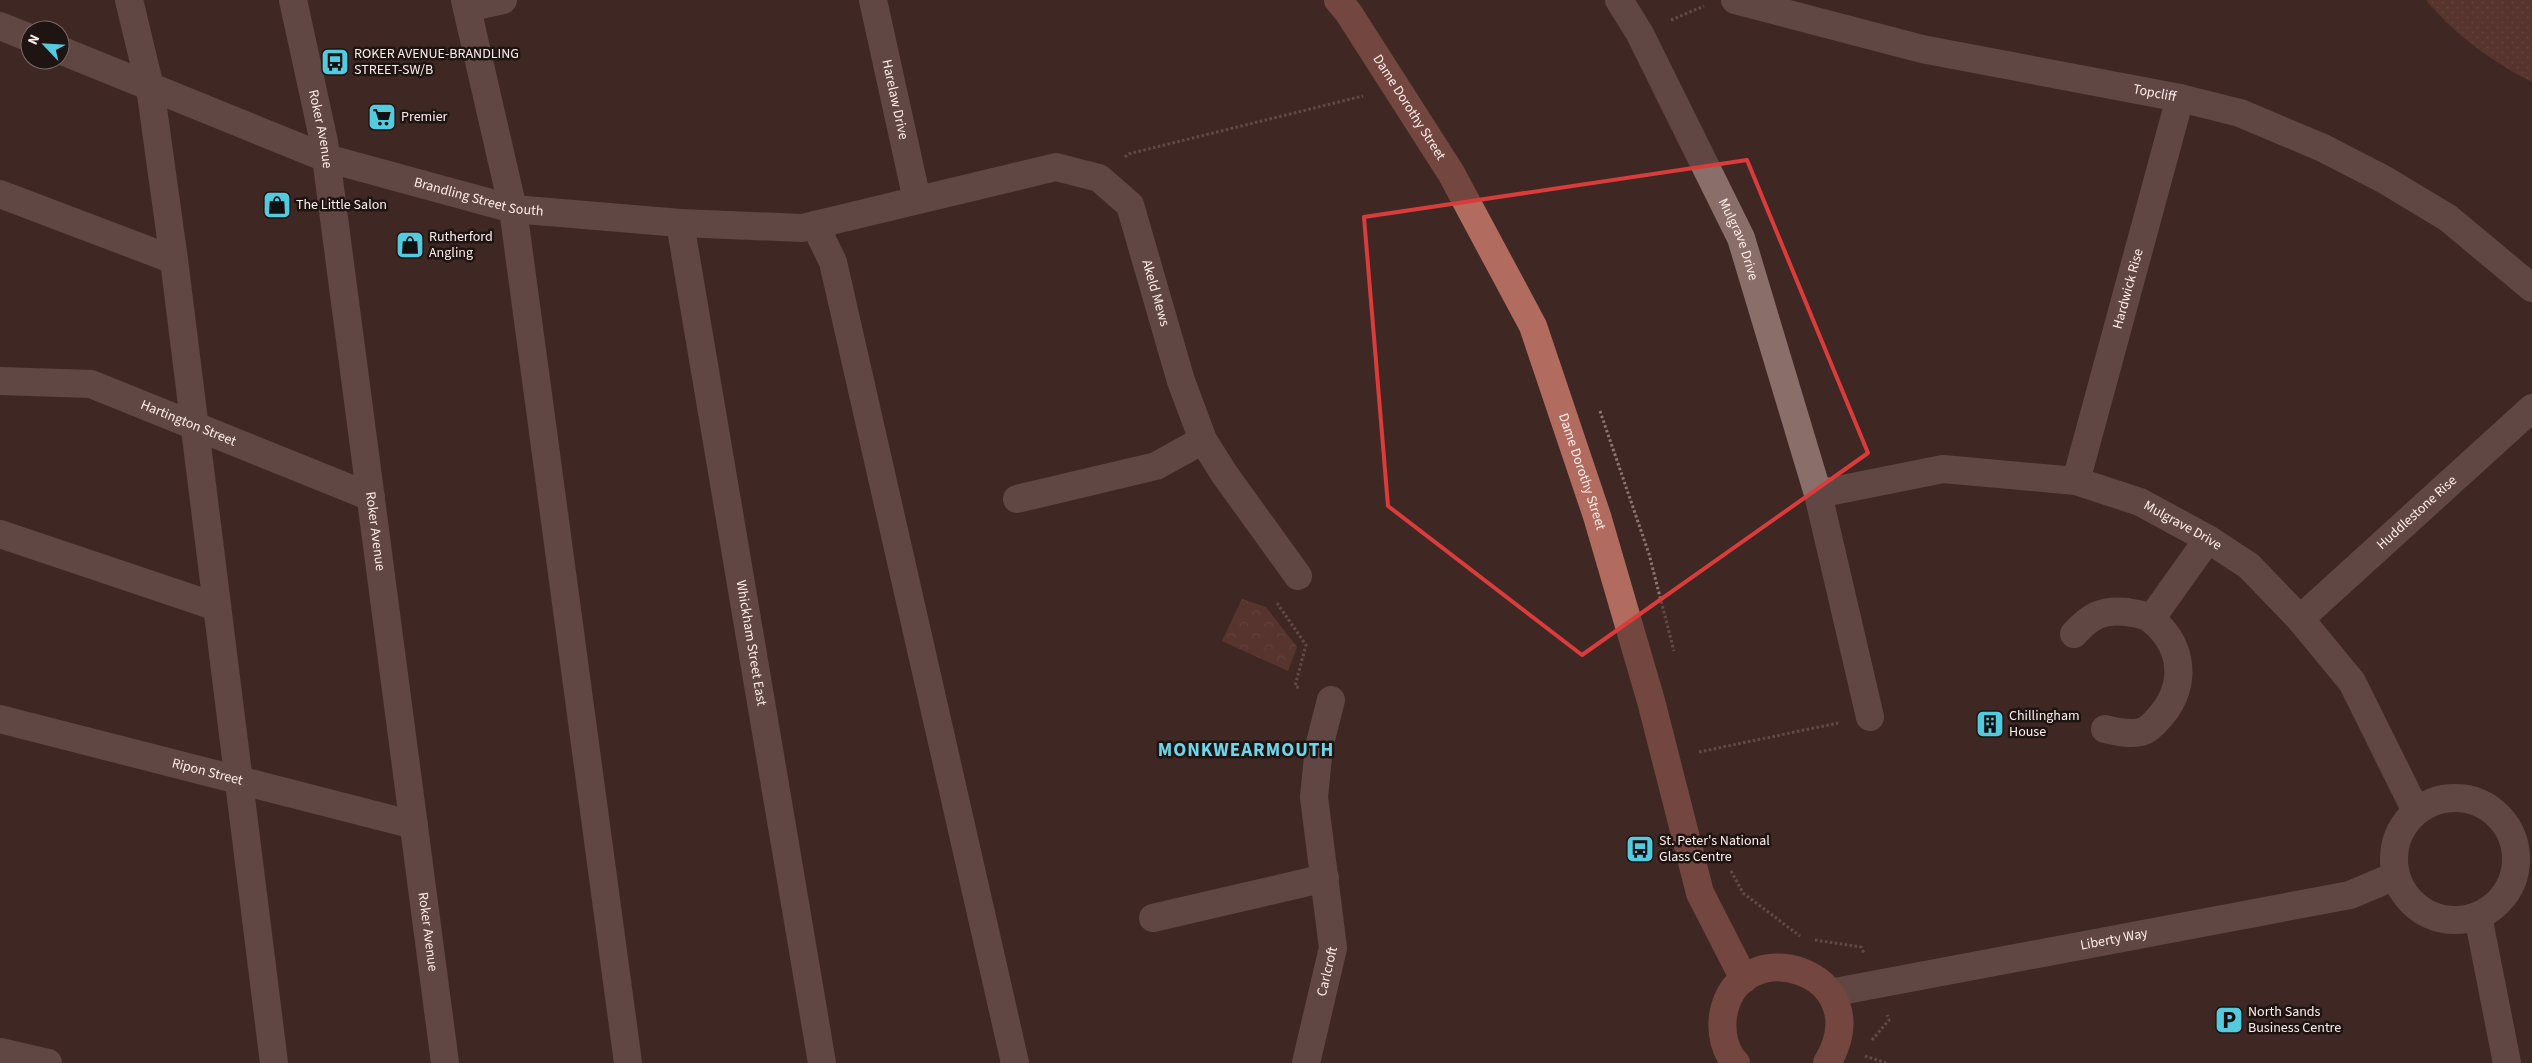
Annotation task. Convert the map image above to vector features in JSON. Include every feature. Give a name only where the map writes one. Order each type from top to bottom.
[{"type":"main road","name":"Dame Dorothy Street","points":[[1338,0],[1451,173],[1533,326],[1597,516],[1651,701],[1664,760],[1700,893],[1744,979]]},
{"type":"main road","points":[[1736,1063],[1724,1043],[1722,1026],[1724,1008],[1732,992],[1744,979],[1762,970],[1780,966],[1800,970],[1817,978],[1830,993],[1838,1010],[1840,1028],[1836,1046],[1827,1063]]},
{"type":"street","points":[[129,0],[150,87],[174,260],[274,1063]]},
{"type":"street","name":"Roker Avenue","points":[[294,0],[326,158],[445,1063]]},
{"type":"street","points":[[503,0],[466,4],[513,209],[628,1063]]},
{"type":"street","name":"Harelaw Drive","points":[[873,0],[917,200]]},
{"type":"street","name":"Mulgrave Drive","points":[[1619,0],[1640,34],[1741,238],[1818,494],[1870,716]]},
{"type":"street","name":"Topcliff","points":[[1735,0],[1922,49],[2180,98],[2240,113],[2323,148],[2384,180],[2448,218],[2532,288]]},
{"type":"street","points":[[0,26],[20,34]]},
{"type":"street","name":"Brandling Street South","points":[[70,54],[326,158],[513,209],[680,223],[802,228],[917,200]]},
{"type":"street","name":"Hardwick Rise","points":[[2076,481],[2180,98]]},
{"type":"street","name":"Akeld Mews","points":[[917,200],[1056,167],[1099,178],[1130,204],[1181,381],[1203,440],[1225,475],[1298,576]]},
{"type":"street","points":[[0,194],[174,260]]},
{"type":"street","name":"Whickham Street East","points":[[680,223],[822,1063]]},
{"type":"street","points":[[815,225],[833,262],[1015,1063]]},
{"type":"street","name":"Hartington Street","points":[[0,381],[90,384],[371,498]]},
{"type":"street","name":"Huddlestone Rise","points":[[2300,618],[2532,408]]},
{"type":"street","points":[[1017,500],[1156,466],[1203,440]]},
{"type":"street","name":"Mulgrave Drive","points":[[1818,494],[1942,470],[2076,481],[2140,502],[2208,539],[2248,566],[2300,618],[2352,682],[2416,811]]},
{"type":"street","points":[[0,534],[217,608]]},
{"type":"street","points":[[2151,619],[2208,539]]},
{"type":"street","points":[[2074,634],[2087,619],[2105,612],[2121,612],[2151,619],[2169,640],[2178,659],[2180,678],[2173,698],[2160,717],[2145,731],[2121,734],[2105,729]]},
{"type":"street","name":"Carlcroft","points":[[1306,1063],[1334,948],[1314,797],[1319,747],[1331,700]]},
{"type":"street","name":"Ripon Street","points":[[0,719],[414,825]]},
{"type":"street","points":[[2460,798],[2486,807],[2523,839],[2511,885],[2498,902],[2478,916],[2457,921],[2430,915],[2412,904],[2396,876],[2393,854],[2402,827],[2416,811],[2439,799],[2460,798]]},
{"type":"street","name":"Liberty Way","points":[[1830,993],[2350,895],[2396,876]]},
{"type":"street","points":[[1153,918],[1325,878]]},
{"type":"street","points":[[2478,916],[2507,1063]]},
{"type":"street","points":[[0,1052],[48,1063]]},
{"type":"path","points":[[1640,34],[1708,4]]},
{"type":"path","points":[[1099,178],[1128,154],[1396,87]]},
{"type":"path","points":[[1298,576],[1270,593],[1306,645],[1295,686],[1331,700]]},
{"type":"path","points":[[1664,760],[1870,716]]},
{"type":"highlighted area","points":[[1747,160],[1868,453],[1582,655],[1388,506],[1364,217]]},
{"type":"green space","points":[[2426,0],[2532,0],[2532,82],[2488,56],[2461,36]]},
{"type":"green space","points":[[1242,599],[1266,607],[1297,647],[1288,671],[1222,641]]},
{"type":"place","name":"ROKER AVENUE-BRANDLING STREET-SW/B","points":[[335,62]]},
{"type":"place","name":"Premier","points":[[382,117]]},
{"type":"place","name":"The Little Salon","points":[[277,205]]},
{"type":"place","name":"Rutherford Angling","points":[[410,245]]},
{"type":"place","name":"Chillingham House","points":[[1990,724]]},
{"type":"place","name":"St. Peter's National Glass Centre","points":[[1640,849]]},
{"type":"place","name":"North Sands Business Centre","points":[[2229,1020]]},
{"type":"district","name":"MONKWEARMOUTH","points":[[1246,750]]}]
